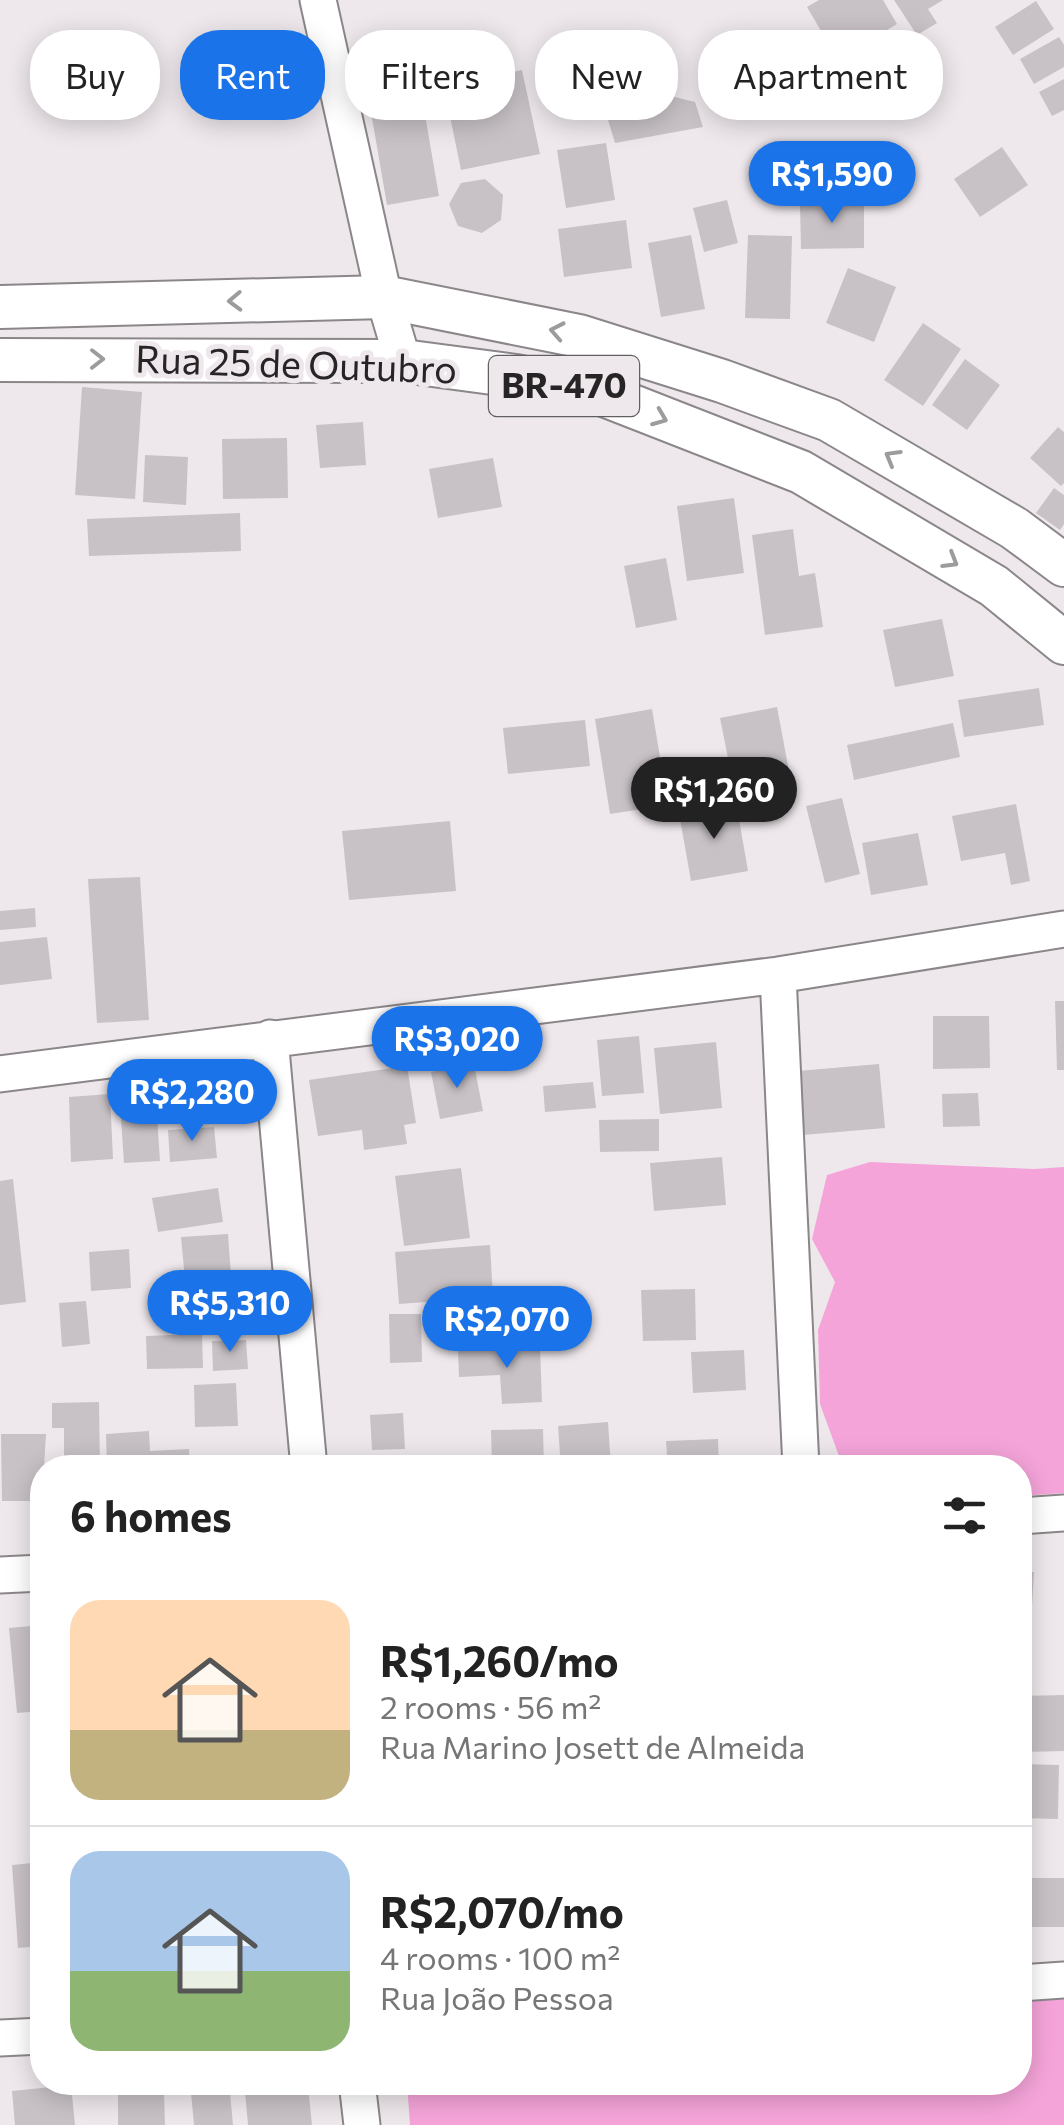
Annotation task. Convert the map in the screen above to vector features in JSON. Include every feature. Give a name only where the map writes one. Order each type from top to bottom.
[{"type":"main road","name":"Rua 25 de Outubro","points":[[0,308],[384,296],[580,336],[828,420],[1014,528],[1064,564]]},
{"type":"main road","name":"Rua 25 de Outubro","points":[[0,360],[403,360],[599,393],[801,472],[994,586],[1064,643]]},
{"type":"main road","points":[[801,472],[828,420]]},
{"type":"street","points":[[318,0],[384,296],[403,360]]},
{"type":"street","points":[[0,1074],[778,975],[1064,929]]},
{"type":"street","points":[[778,975],[800,1455]]},
{"type":"street","points":[[270,1038],[308,1455]]},
{"type":"street","points":[[1032,1515],[1064,1514]]},
{"type":"street","points":[[0,1575],[30,1573]]},
{"type":"street","points":[[1032,1982],[1064,1980]]},
{"type":"street","points":[[0,2038],[30,2037]]},
{"type":"street","points":[[359,2095],[362,2125]]},
{"type":"shaded area","points":[[870,1162],[1064,1167],[1064,1493],[1032,1495],[1032,1455],[839,1455],[820,1404],[818,1330],[835,1282],[812,1239],[827,1175]]},
{"type":"shaded area","points":[[1064,1989],[1064,2125],[410,2125],[408,2095],[1032,2095],[1032,1991]]},
{"type":"building","points":[[819,0],[883,0],[897,24],[887,30],[820,30],[807,7]]},
{"type":"building","points":[[894,0],[943,0],[928,9],[937,23],[925,30],[914,30]]},
{"type":"building","points":[[1036,1],[1054,29],[1013,55],[995,27]]},
{"type":"building","points":[[1059,37],[1064,45],[1064,67],[1034,84],[1020,59]]},
{"type":"building","points":[[522,70],[540,154],[461,170],[451,120],[515,120],[515,72]]},
{"type":"building","points":[[1064,79],[1064,110],[1052,116],[1039,92]]},
{"type":"building","points":[[678,98],[695,102],[703,127],[615,143],[608,120],[678,120]]},
{"type":"building","points":[[372,120],[426,120],[439,196],[387,205]]},
{"type":"building","points":[[606,143],[615,200],[566,208],[557,150]]},
{"type":"building","points":[[1002,147],[1028,185],[980,217],[954,179]]},
{"type":"building","points":[[485,179],[503,195],[501,220],[482,233],[458,226],[449,204],[461,183]]},
{"type":"building","points":[[727,200],[738,243],[704,252],[693,208]]},
{"type":"building","points":[[864,204],[864,248],[801,249],[800,205]]},
{"type":"building","points":[[626,220],[632,268],[564,277],[558,229]]},
{"type":"building","points":[[691,235],[705,309],[661,317],[648,243]]},
{"type":"building","points":[[748,235],[792,236],[790,319],[745,318]]},
{"type":"building","points":[[848,268],[896,287],[874,342],[826,323]]},
{"type":"building","points":[[923,323],[961,349],[923,406],[884,380]]},
{"type":"building","points":[[965,359],[1000,385],[967,430],[932,405]]},
{"type":"building","points":[[82,387],[142,392],[135,499],[75,495]]},
{"type":"building","points":[[363,422],[366,465],[320,468],[316,425]]},
{"type":"building","points":[[1058,427],[1064,432],[1061,486],[1030,458]]},
{"type":"building","points":[[287,438],[288,498],[223,499],[222,439]]},
{"type":"building","points":[[145,455],[188,457],[186,505],[143,502]]},
{"type":"building","points":[[493,458],[502,507],[438,518],[429,469]]},
{"type":"building","points":[[1054,488],[1064,495],[1064,524],[1060,530],[1036,513]]},
{"type":"building","points":[[734,498],[744,573],[687,581],[677,506]]},
{"type":"building","points":[[240,513],[241,551],[89,556],[87,519]]},
{"type":"building","points":[[793,529],[799,576],[815,573],[823,627],[765,635],[752,535]]},
{"type":"building","points":[[666,558],[677,620],[636,628],[624,566]]},
{"type":"building","points":[[942,619],[954,676],[895,687],[883,630]]},
{"type":"building","points":[[1039,688],[1044,725],[964,737],[958,700]]},
{"type":"building","points":[[777,707],[792,787],[736,798],[720,718]]},
{"type":"building","points":[[652,709],[668,805],[610,814],[595,719]]},
{"type":"building","points":[[585,720],[590,766],[508,774],[503,728]]},
{"type":"building","points":[[953,723],[960,757],[854,780],[847,745]]},
{"type":"building","points":[[842,798],[860,874],[825,883],[806,806]]},
{"type":"building","points":[[736,802],[748,871],[691,881],[679,813]]},
{"type":"building","points":[[1016,804],[1030,881],[1011,885],[1005,853],[961,861],[952,816]]},
{"type":"building","points":[[450,821],[456,891],[349,900],[342,831]]},
{"type":"building","points":[[918,833],[928,885],[871,895],[862,843]]},
{"type":"building","points":[[140,877],[149,1020],[97,1023],[88,879]]},
{"type":"building","points":[[35,908],[36,927],[0,930],[0,911]]},
{"type":"building","points":[[47,937],[52,979],[0,985],[0,942]]},
{"type":"building","points":[[1055,1001],[1064,1001],[1064,1070],[1057,1070]]},
{"type":"building","points":[[933,1016],[989,1016],[990,1068],[933,1069]]},
{"type":"building","points":[[639,1036],[644,1093],[602,1096],[597,1040]]},
{"type":"building","points":[[716,1042],[722,1108],[660,1114],[654,1048]]},
{"type":"building","points":[[474,1064],[483,1111],[440,1119],[431,1072]]},
{"type":"building","points":[[879,1064],[885,1128],[803,1135],[798,1071]]},
{"type":"building","points":[[407,1066],[416,1123],[404,1125],[407,1144],[364,1150],[362,1130],[318,1136],[309,1080]]},
{"type":"building","points":[[253,1078],[256,1120],[217,1123],[214,1081]]},
{"type":"building","points":[[593,1082],[596,1108],[545,1112],[543,1086]]},
{"type":"building","points":[[978,1093],[980,1126],[943,1127],[942,1094]]},
{"type":"building","points":[[110,1094],[113,1159],[71,1162],[69,1097]]},
{"type":"building","points":[[156,1101],[160,1161],[124,1163],[120,1104]]},
{"type":"building","points":[[659,1119],[659,1151],[600,1152],[599,1120]]},
{"type":"building","points":[[214,1127],[217,1158],[170,1162],[168,1130]]},
{"type":"building","points":[[722,1157],[726,1205],[654,1211],[650,1163]]},
{"type":"building","points":[[461,1168],[470,1238],[404,1246],[395,1176]]},
{"type":"building","points":[[13,1179],[26,1302],[0,1305],[0,1181]]},
{"type":"building","points":[[218,1188],[223,1222],[158,1232],[152,1198]]},
{"type":"building","points":[[228,1234],[231,1276],[185,1280],[181,1237]]},
{"type":"building","points":[[490,1245],[493,1297],[399,1304],[395,1252]]},
{"type":"building","points":[[129,1249],[131,1288],[91,1291],[89,1252]]},
{"type":"building","points":[[695,1289],[696,1340],[643,1341],[641,1290]]},
{"type":"building","points":[[86,1301],[90,1344],[62,1347],[59,1303]]},
{"type":"building","points":[[389,1314],[421,1314],[422,1362],[390,1363]]},
{"type":"building","points":[[202,1334],[203,1368],[147,1369],[146,1336]]},
{"type":"building","points":[[246,1340],[248,1369],[213,1371],[212,1341]]},
{"type":"building","points":[[540,1347],[542,1402],[502,1404],[500,1375],[459,1377],[458,1350]]},
{"type":"building","points":[[744,1350],[746,1390],[693,1393],[691,1352]]},
{"type":"building","points":[[236,1383],[238,1426],[195,1427],[194,1385]]},
{"type":"building","points":[[99,1402],[100,1455],[64,1455],[64,1428],[52,1428],[52,1403]]},
{"type":"building","points":[[403,1413],[405,1449],[372,1450],[370,1415]]},
{"type":"building","points":[[608,1422],[610,1455],[560,1455],[558,1426]]},
{"type":"building","points":[[543,1429],[544,1455],[492,1455],[491,1430]]},
{"type":"building","points":[[149,1431],[150,1451],[189,1449],[189,1455],[107,1455],[106,1434]]},
{"type":"building","points":[[1,1434],[46,1434],[45,1455],[30,1455],[30,1501],[2,1501]]},
{"type":"building","points":[[718,1439],[719,1455],[667,1455],[666,1441]]},
{"type":"building","points":[[30,1626],[30,1712],[17,1713],[9,1628]]},
{"type":"building","points":[[1064,1695],[1064,1751],[1032,1752],[1032,1696]]},
{"type":"building","points":[[1032,1764],[1059,1765],[1058,1819],[1032,1818]]},
{"type":"building","points":[[30,1863],[30,1947],[18,1948],[12,1865]]},
{"type":"building","points":[[1032,1878],[1064,1878],[1064,1927],[1032,1927]]},
{"type":"building","points":[[30,2089],[30,2095],[72,2095],[75,2125],[15,2125],[12,2091]]},
{"type":"building","points":[[118,2095],[164,2095],[165,2125],[118,2125]]},
{"type":"building","points":[[191,2095],[230,2095],[233,2125],[194,2125]]},
{"type":"building","points":[[245,2095],[309,2095],[312,2125],[248,2125]]}]
